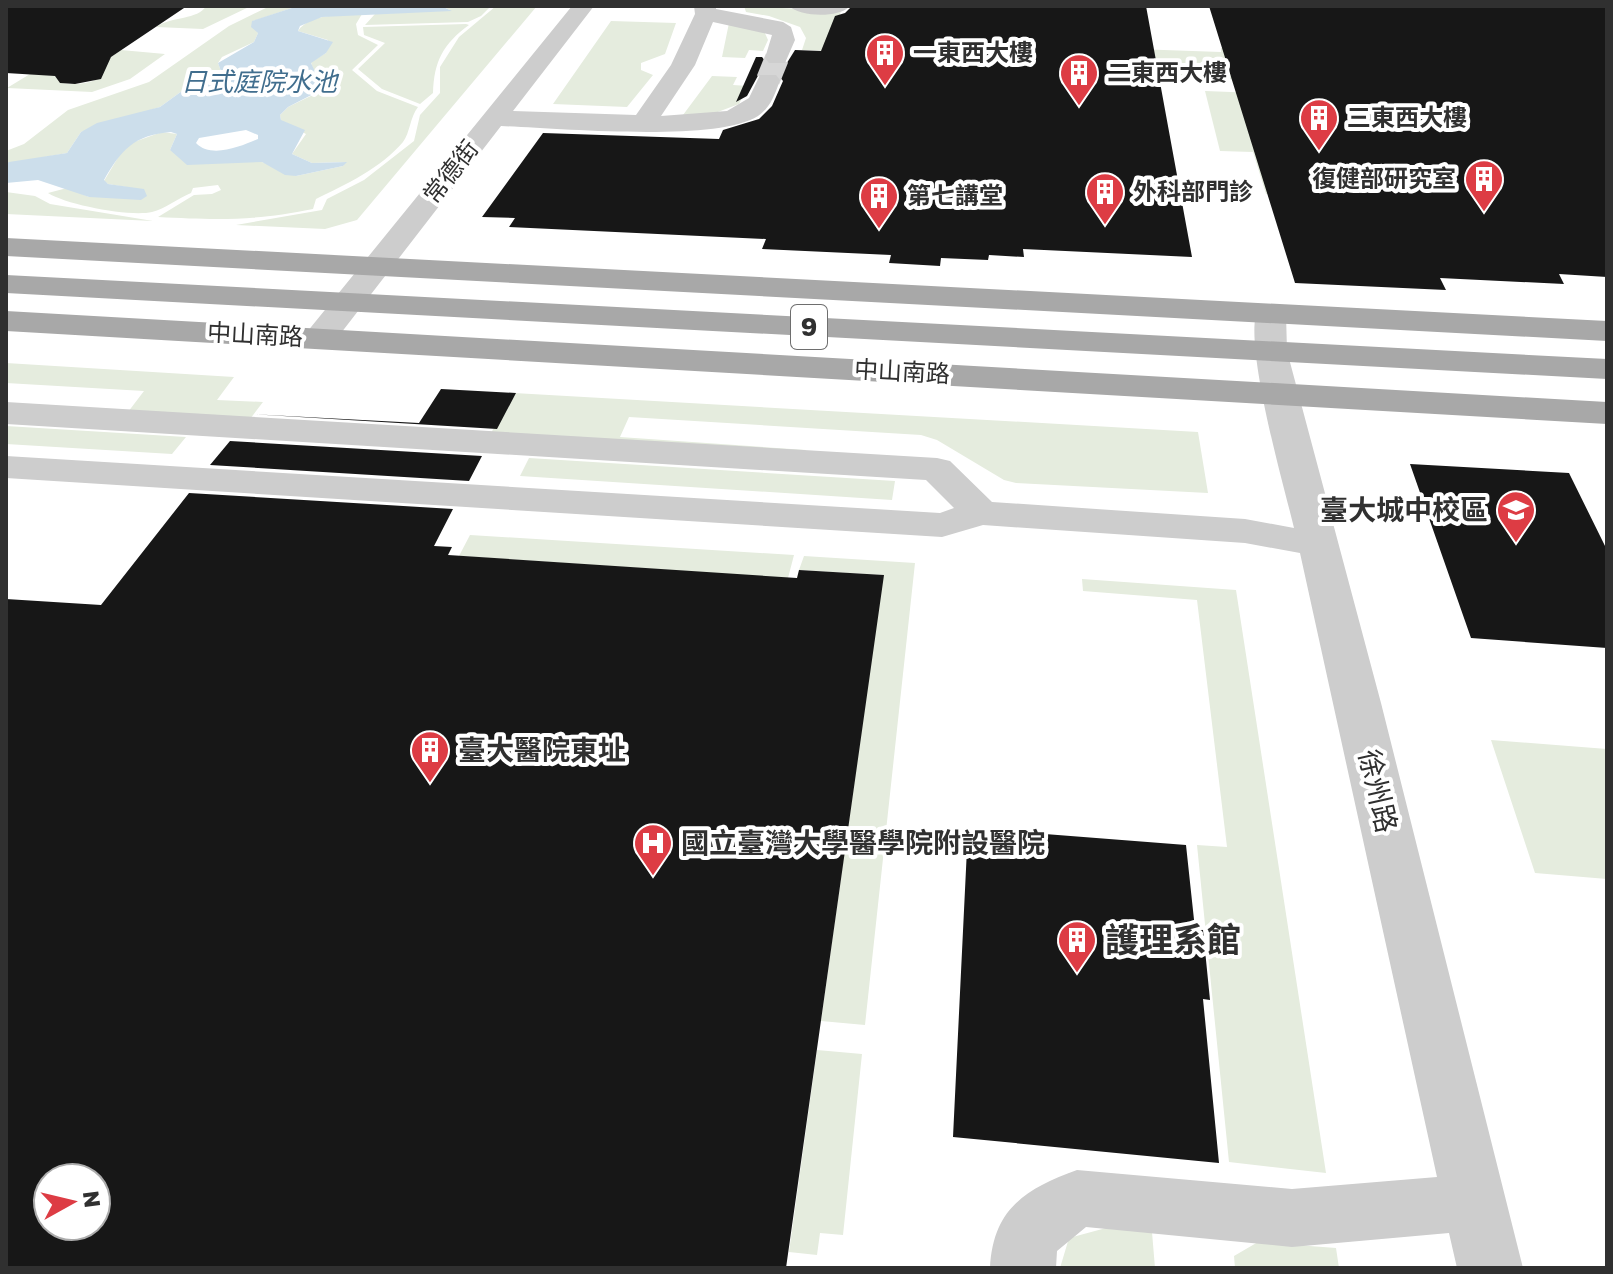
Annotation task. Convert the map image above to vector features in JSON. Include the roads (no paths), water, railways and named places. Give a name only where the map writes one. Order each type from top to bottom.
[{"type":"main road","name":"9","points":[[6,247],[1607,331]]},
{"type":"main road","name":"中山南路","points":[[6,284],[348,302],[1276,372],[1607,413]]},
{"type":"main road","name":"中山南路","points":[[6,321],[319,339],[1276,372],[1607,369]]},
{"type":"street","name":"常德街","points":[[319,339],[583,6]]},
{"type":"street","points":[[800,6],[838,7]]},
{"type":"street","points":[[493,118],[643,123],[722,120],[745,113],[760,102],[784,40],[783,32],[775,27],[706,10],[683,65],[643,123]]},
{"type":"street","name":"徐州路","points":[[1270,314],[1276,372],[1316,544],[1358,703],[1490,1268]]},
{"type":"street","points":[[6,413],[937,469],[981,513]]},
{"type":"street","points":[[6,467],[942,525],[981,513],[1245,531],[1316,544]]},
{"type":"street","points":[[1023,1268],[1024,1240],[1048,1216],[1077,1198],[1292,1218],[1474,1202]]},
{"type":"water","name":"日式庭院水池","points":[[298,6],[441,6],[452,11],[322,17],[300,26],[298,31],[333,42],[326,53],[311,63],[323,89],[288,107],[280,115],[281,120],[305,130],[292,154],[312,163],[347,162],[343,166],[296,176],[285,175],[262,162],[187,165],[170,150],[177,134],[171,132],[147,137],[130,146],[116,160],[104,180],[108,184],[144,189],[147,196],[141,200],[89,197],[38,180],[6,183],[6,164],[9,162],[67,153],[81,132],[97,123],[160,107],[182,91],[220,78],[222,74],[218,63],[254,42],[258,33],[251,27],[252,21]],"holes":[[[246,130],[258,135],[258,139],[227,150],[210,150],[196,143],[199,138]]]},
{"type":"tunnel","points":[[768,80],[777,58]]},
{"type":"place","name":"一東西大樓","points":[[885,87]]},
{"type":"place","name":"二東西大樓","points":[[1079,107]]},
{"type":"place","name":"三東西大樓","points":[[1319,152]]},
{"type":"place","name":"復健部研究室","points":[[1484,213]]},
{"type":"place","name":"外科部門診","points":[[1105,226]]},
{"type":"place","name":"第七講堂","points":[[879,230]]},
{"type":"place","name":"臺大城中校區","points":[[1516,544]]},
{"type":"place","name":"臺大醫院東址","points":[[430,784]]},
{"type":"place","name":"國立臺灣大學醫學院附設醫院","points":[[653,877]]},
{"type":"place","name":"護理系館","points":[[1077,974]]}]
